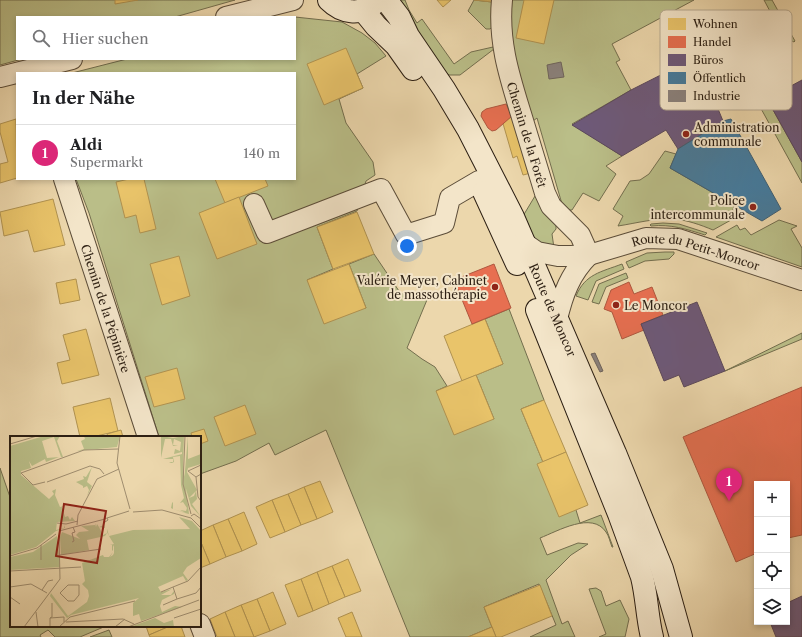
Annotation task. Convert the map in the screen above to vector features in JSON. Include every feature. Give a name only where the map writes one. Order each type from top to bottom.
[{"type":"main road","points":[[329,0],[343,10],[352,12],[371,5]]},
{"type":"main road","name":"Route de Moncor","points":[[386,0],[399,17],[408,36],[440,83],[468,129],[491,173],[524,243],[662,569],[681,637]]},
{"type":"main road","name":"Route de Moncor","points":[[371,5],[376,26],[396,45],[420,80],[454,133],[479,181],[545,330],[619,514],[645,588],[648,621],[652,637]]},
{"type":"street","points":[[230,16],[293,0]]},
{"type":"street","name":"Chemin de la Forêt","points":[[502,0],[500,26],[504,54],[545,193],[552,206],[580,235],[589,255]]},
{"type":"street","points":[[28,72],[69,60]]},
{"type":"street","points":[[0,77],[16,74]]},
{"type":"street","name":"Chemin de la Pépinière","points":[[64,180],[148,436]]},
{"type":"street","points":[[254,204],[267,234],[382,189],[406,235],[444,223],[450,198],[479,181]]},
{"type":"street","name":"Route du Petit-Moncor","points":[[524,243],[537,252],[558,256],[589,255],[646,238],[678,239],[802,280]]},
{"type":"street","points":[[557,319],[562,299],[568,284],[578,266],[589,255]]},
{"type":"street","points":[[201,627],[205,637]]},
{"type":"green space","points":[[0,0],[235,0],[179,16],[16,16],[16,60],[18,60],[0,65]]},
{"type":"green space","points":[[400,0],[405,0],[417,23],[422,19],[454,64],[471,52],[493,47],[494,49],[460,75],[449,75],[444,71],[402,7]]},
{"type":"green space","points":[[474,0],[492,2],[495,4],[493,26],[490,29],[486,29],[468,11]]},
{"type":"green space","points":[[507,0],[694,0],[675,10],[660,10],[660,18],[612,44],[620,60],[616,62],[631,90],[572,124],[622,156],[606,166],[616,174],[599,201],[583,193],[572,210],[568,210],[562,204],[537,118],[533,121],[516,74]]},
{"type":"green space","points":[[764,0],[772,0],[778,10],[769,10]]},
{"type":"green space","points":[[296,17],[342,22],[362,33],[375,43],[386,56],[357,74],[363,88],[339,99],[346,123],[373,162],[375,175],[366,181],[357,211],[317,227],[333,269],[307,280],[366,308],[349,264],[374,254],[401,294],[426,291],[429,295],[407,348],[435,367],[447,386],[436,391],[494,419],[476,375],[503,364],[485,319],[509,309],[544,400],[521,409],[543,462],[576,510],[580,523],[601,515],[613,547],[606,532],[600,526],[592,523],[574,524],[540,538],[547,555],[578,543],[588,544],[571,555],[546,580],[562,624],[568,621],[575,637],[530,637],[556,625],[539,584],[484,607],[492,627],[468,637],[410,637],[326,430],[275,455],[269,443],[236,461],[201,474],[201,436],[159,436],[89,213],[76,180],[296,180],[296,72],[76,72],[123,60],[296,60]]},
{"type":"green space","points":[[762,110],[773,110],[802,162],[802,183]]},
{"type":"green space","points":[[665,151],[676,154],[670,168],[734,205],[731,220],[713,230],[684,220],[674,219],[653,220],[618,226],[623,216],[613,209],[630,181],[640,180],[649,174]]},
{"type":"green space","points":[[537,195],[556,225],[556,229],[552,234],[554,248],[538,242],[530,233],[523,216]]},
{"type":"green space","points":[[779,220],[797,226],[791,229],[802,248],[802,267],[716,237],[737,225],[740,230],[745,228],[751,235]]},
{"type":"green space","points":[[663,223],[679,224],[707,233],[705,235],[678,228],[650,225]]},
{"type":"green space","points":[[674,252],[674,254],[669,259],[645,261],[629,268],[626,262],[647,253]]},
{"type":"green space","points":[[622,264],[624,269],[596,281],[588,300],[576,296],[589,278]]},
{"type":"green space","points":[[626,273],[628,278],[606,287],[599,304],[592,302],[599,284]]},
{"type":"green space","points":[[802,333],[802,339],[725,371]]},
{"type":"green space","points":[[0,468],[10,497],[10,627],[104,627],[80,637],[55,637],[48,630],[40,635],[41,637],[0,637]]},
{"type":"green space","points":[[596,588],[601,591],[606,606],[620,600],[629,619],[625,637],[599,637],[606,634],[589,589]]},
{"type":"green space","points":[[109,630],[112,637],[90,637]]},
{"type":"building: Wohnen","points":[[115,0],[138,0],[115,4]]},
{"type":"building: Wohnen","points":[[437,0],[451,0],[443,7]]},
{"type":"building: Wohnen","points":[[474,0],[492,0],[492,2]]},
{"type":"building: Wohnen","points":[[524,0],[554,0],[544,44],[516,38]]},
{"type":"building: Wohnen","points":[[346,48],[363,88],[324,105],[307,64]]},
{"type":"building: Wohnen","points":[[515,116],[531,173],[523,175],[517,156],[513,158],[502,120]]},
{"type":"building: Wohnen","points":[[16,119],[16,178],[0,183],[0,164],[8,162],[0,132],[0,124]]},
{"type":"building: Wohnen","points":[[125,180],[144,180],[156,229],[140,233],[136,215],[125,218],[116,182]]},
{"type":"building: Wohnen","points":[[215,180],[265,180],[268,186],[225,203]]},
{"type":"building: Wohnen","points":[[239,197],[257,244],[217,259],[199,213]]},
{"type":"building: Wohnen","points":[[53,199],[65,245],[34,252],[28,230],[4,236],[0,212]]},
{"type":"building: Wohnen","points":[[357,212],[374,254],[333,269],[317,227]]},
{"type":"building: Wohnen","points":[[179,256],[190,296],[162,305],[150,264]]},
{"type":"building: Wohnen","points":[[349,264],[366,308],[324,324],[307,280]]},
{"type":"building: Wohnen","points":[[76,279],[80,300],[60,304],[56,283]]},
{"type":"building: Wohnen","points":[[485,319],[503,364],[462,381],[444,336]]},
{"type":"building: Wohnen","points":[[86,329],[99,375],[62,384],[57,363],[70,360],[63,335]]},
{"type":"building: Wohnen","points":[[177,368],[185,399],[154,407],[145,377]]},
{"type":"building: Wohnen","points":[[476,375],[494,419],[454,435],[436,391]]},
{"type":"building: Wohnen","points":[[110,398],[118,431],[96,436],[80,436],[73,407]]},
{"type":"building: Wohnen","points":[[544,400],[566,452],[543,462],[521,409]]},
{"type":"building: Wohnen","points":[[245,405],[256,434],[225,446],[214,417]]},
{"type":"building: Wohnen","points":[[204,429],[208,441],[201,444],[201,436],[192,436],[191,433]]},
{"type":"building: Wohnen","points":[[121,430],[123,436],[108,436],[107,434]]},
{"type":"building: Wohnen","points":[[566,452],[588,505],[559,517],[537,464]]},
{"type":"building: Wohnen","points":[[320,481],[333,512],[317,519],[304,487]]},
{"type":"building: Wohnen","points":[[304,487],[317,519],[301,525],[288,494]]},
{"type":"building: Wohnen","points":[[288,494],[301,525],[285,532],[272,500]]},
{"type":"building: Wohnen","points":[[272,500],[285,532],[270,538],[256,507]]},
{"type":"building: Wohnen","points":[[244,512],[257,544],[242,551],[228,519]]},
{"type":"building: Wohnen","points":[[228,519],[242,551],[226,557],[213,525]]},
{"type":"building: Wohnen","points":[[213,525],[226,557],[210,564],[201,542],[201,531]]},
{"type":"building: Wohnen","points":[[201,542],[210,564],[201,568]]},
{"type":"building: Wohnen","points":[[348,559],[361,591],[345,597],[332,566]]},
{"type":"building: Wohnen","points":[[332,566],[345,597],[329,604],[317,572]]},
{"type":"building: Wohnen","points":[[317,572],[329,604],[313,611],[301,579]]},
{"type":"building: Wohnen","points":[[301,579],[313,611],[298,617],[285,585]]},
{"type":"building: Wohnen","points":[[540,585],[552,616],[501,637],[496,637],[484,607]]},
{"type":"building: Wohnen","points":[[273,592],[286,624],[270,631],[257,599]]},
{"type":"building: Wohnen","points":[[257,599],[270,631],[254,637],[241,605]]},
{"type":"building: Wohnen","points":[[241,605],[254,637],[235,637],[225,612]]},
{"type":"building: Wohnen","points":[[225,612],[235,637],[217,637],[210,619]]},
{"type":"building: Wohnen","points":[[352,612],[362,637],[346,637],[338,618]]},
{"type":"building: Wohnen","points":[[146,627],[168,627],[149,635]]},
{"type":"building: Wohnen","points":[[168,627],[181,627],[185,637],[150,637],[149,635]]},
{"type":"building: Wohnen","points":[[492,627],[496,637],[468,637]]},
{"type":"building: Handel","points":[[506,104],[512,116],[496,130],[492,131],[488,128],[481,116],[482,112],[486,109]]},
{"type":"building: Handel","points":[[494,264],[511,308],[472,324],[454,280]]},
{"type":"building: Handel","points":[[629,282],[634,294],[652,287],[663,315],[641,324],[644,330],[622,339],[612,312],[604,309],[611,290]]},
{"type":"building: Handel","points":[[802,387],[802,535],[790,538],[790,481],[754,481],[754,554],[736,562],[683,437]]},
{"type":"building: Büros","points":[[660,75],[660,110],[718,110],[723,121],[678,149],[666,130],[622,156],[572,125],[631,90]]},
{"type":"building: Büros","points":[[802,80],[802,162],[773,110],[792,110],[792,85]]},
{"type":"building: Büros","points":[[697,302],[725,371],[684,387],[679,375],[664,381],[641,324]]},
{"type":"building: Büros","points":[[802,596],[802,637],[776,637],[771,625],[790,625],[790,602]]},
{"type":"building: Öffentlich","points":[[731,119],[781,209],[762,221],[670,168],[678,149],[723,121]]},
{"type":"building: Industrie","points":[[561,62],[564,77],[549,79],[547,65]]},
{"type":"building: Industrie","points":[[595,353],[603,371],[600,372],[591,354]]},
{"type":"place","name":"Administration communale","points":[[686,134]]},
{"type":"place","name":"Police intercommunale","points":[[753,207]]},
{"type":"place","name":"Valérie Meyer, Cabinet de massothérapie","points":[[495,287]]},
{"type":"place","name":"Le Moncor","points":[[616,305]]},
{"type":"place","name":"Aldi","points":[[729,501]]}]
